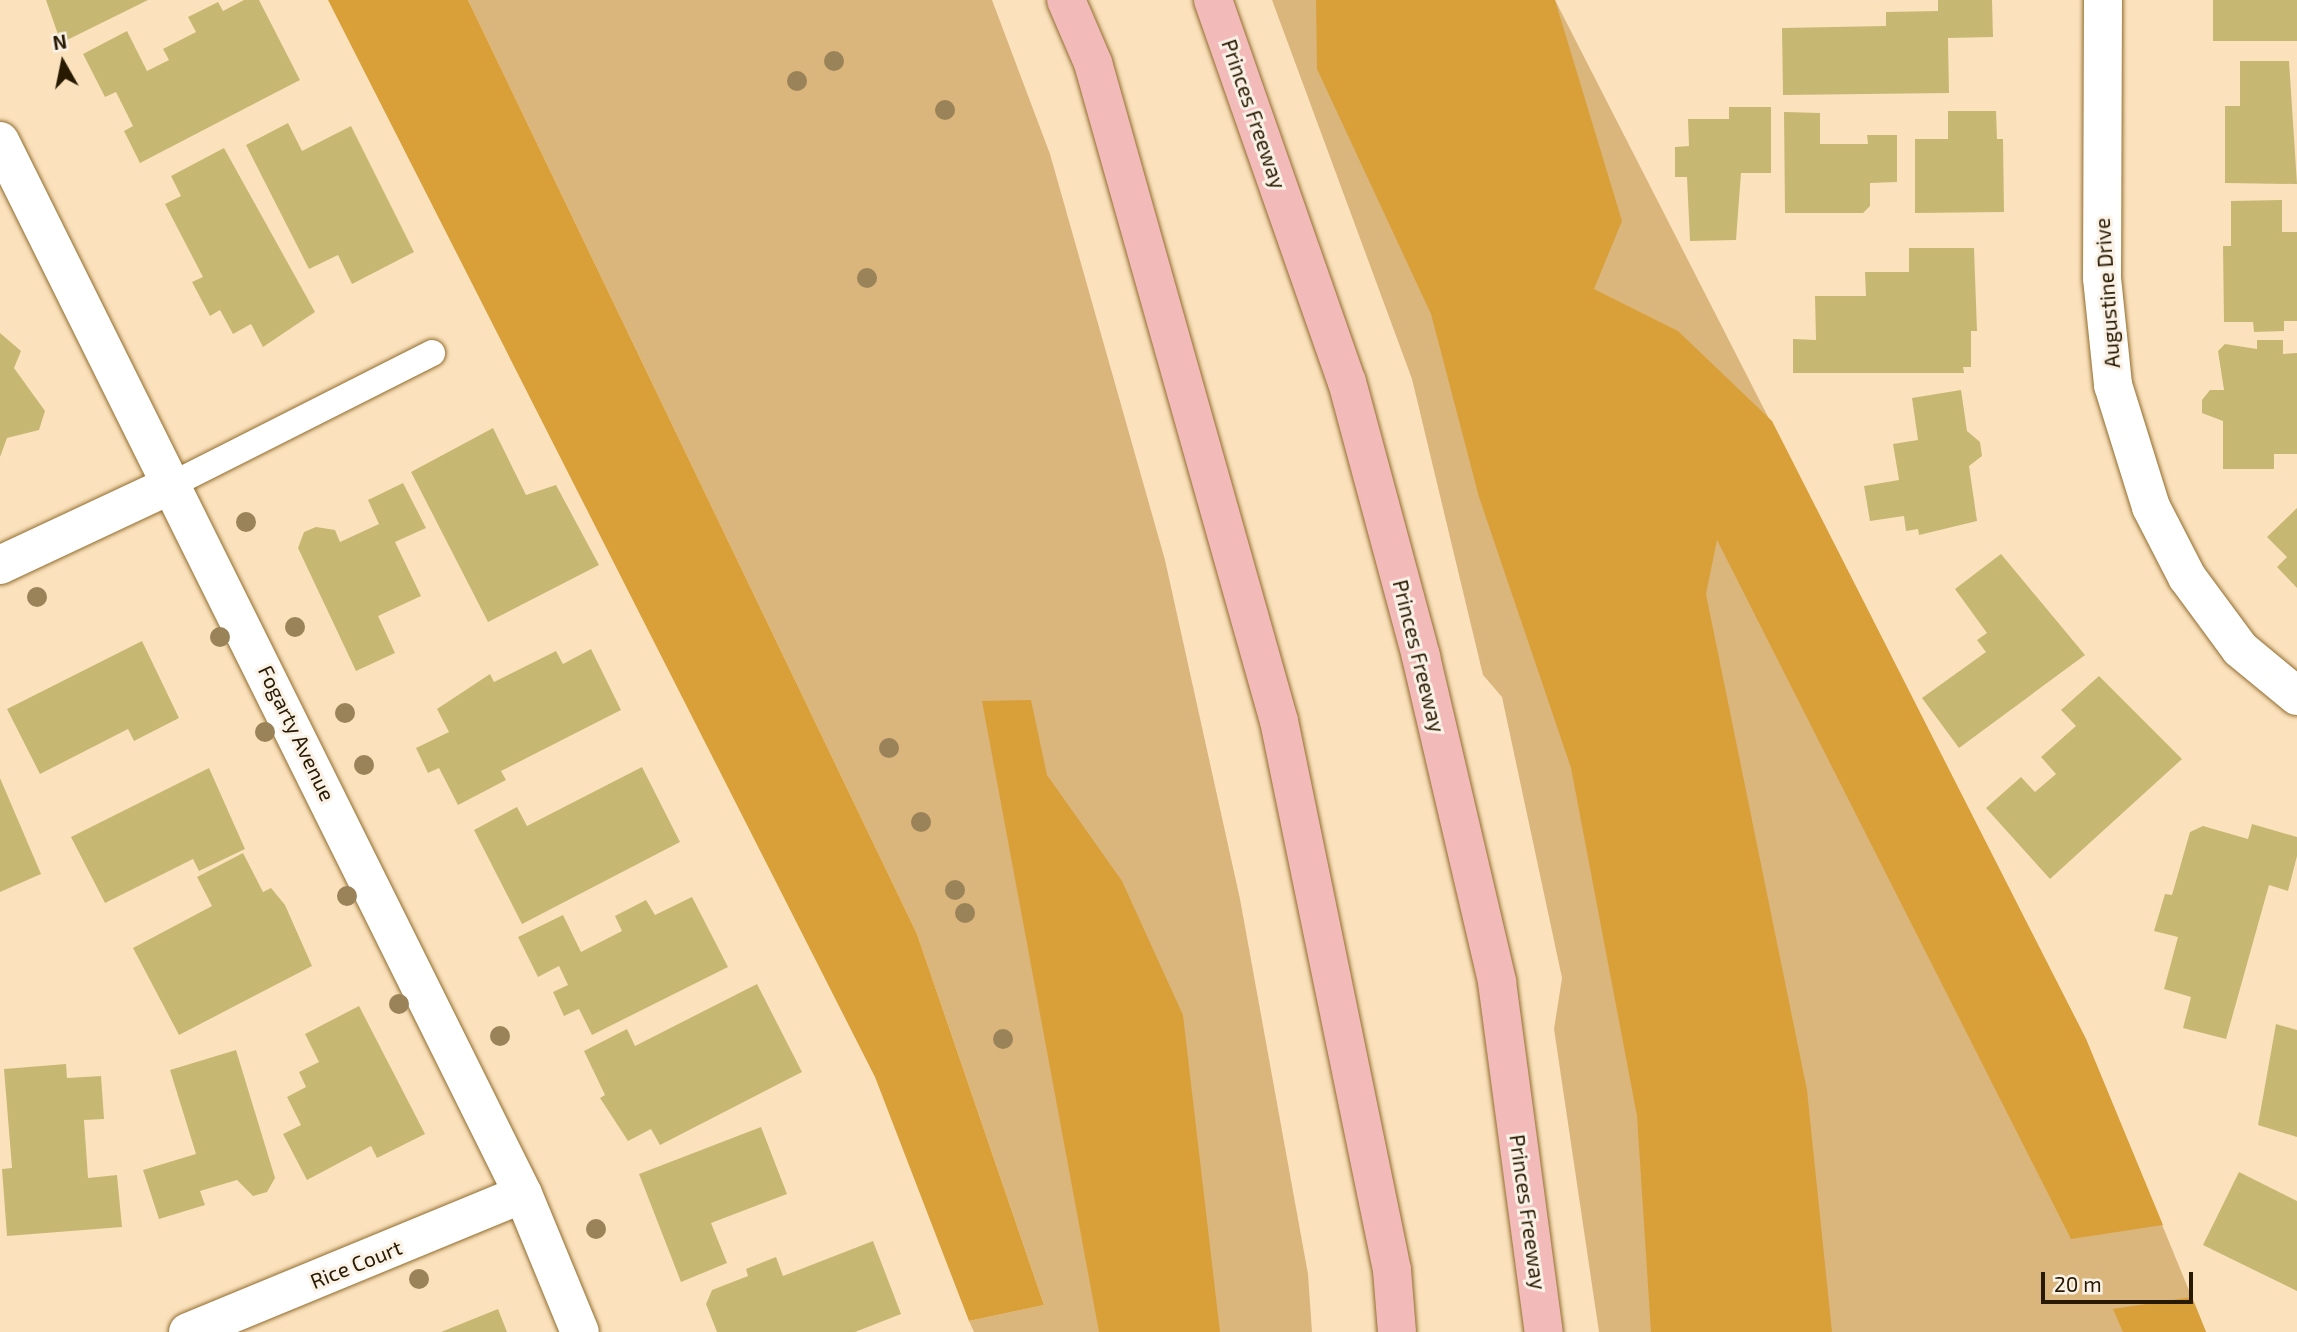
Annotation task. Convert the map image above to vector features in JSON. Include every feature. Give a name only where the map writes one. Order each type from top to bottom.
[{"type":"highway","points":[[1066,0],[1093,63],[1279,721],[1392,1270],[1397,1332]]},
{"type":"highway","name":"Princes Freeway","points":[[1213,0],[1347,382],[1421,657],[1497,982],[1544,1332]]},
{"type":"street","name":"Augustine Drive","points":[[2103,0],[2102,278],[2113,385],[2151,507],[2187,577],[2241,649],[2297,696]]},
{"type":"street","name":"Fogarty Avenue","points":[[0,141],[175,482],[523,1194],[580,1332]]},
{"type":"street","points":[[0,565],[175,482]]},
{"type":"street","name":"Rice Court","points":[[188,1332],[523,1194]]},
{"type":"lane","points":[[175,482],[432,353]]},
{"type":"shaded area","points":[[328,0],[468,0],[917,934],[1044,1305],[969,1321],[875,1077]]},
{"type":"shaded area","points":[[468,0],[992,0],[1050,154],[1165,560],[1240,899],[1308,1274],[1312,1332],[974,1332],[969,1321],[1044,1305],[917,934]]},
{"type":"shaded area","points":[[1272,0],[1555,0],[2086,1039],[2206,1332],[1599,1332],[1554,1029],[1562,978],[1502,697],[1483,675],[1412,379]]},
{"type":"shaded area","points":[[1316,0],[1555,0],[1622,221],[1594,289],[1678,331],[1772,421],[2086,1039],[2163,1225],[2071,1239],[1717,540],[1706,594],[1807,1090],[1832,1332],[1651,1332],[1637,1116],[1571,768],[1479,497],[1431,314],[1317,69]]},
{"type":"shaded area","points":[[1031,700],[1047,775],[1122,881],[1183,1015],[1220,1332],[1099,1332],[982,701]]},
{"type":"shaded area","points":[[2192,1297],[2206,1332],[2123,1332],[2113,1309]]},
{"type":"building","points":[[46,0],[148,0],[61,43]]},
{"type":"building","points":[[244,0],[259,0],[300,80],[140,163],[124,131],[133,126],[116,92],[105,97],[83,54],[127,31],[147,71],[169,60],[163,49],[196,32],[188,17],[218,2],[223,11]]},
{"type":"building","points":[[1938,0],[1992,0],[1993,37],[1948,38],[1949,93],[1783,95],[1782,28],[1886,26],[1886,12],[1938,11]]},
{"type":"building","points":[[2213,0],[2297,0],[2297,41],[2213,41]]},
{"type":"building","points":[[2240,61],[2289,61],[2297,184],[2225,183],[2225,106],[2240,106]]},
{"type":"building","points":[[1729,107],[1771,107],[1771,173],[1741,173],[1736,240],[1690,241],[1687,177],[1675,177],[1675,147],[1689,146],[1688,119],[1729,119]]},
{"type":"building","points":[[1948,111],[1996,111],[1997,139],[2003,139],[2004,212],[1915,213],[1915,139],[1948,139]]},
{"type":"building","points":[[1784,112],[1820,113],[1820,144],[1868,144],[1867,135],[1897,135],[1897,182],[1870,183],[1870,206],[1863,213],[1785,213]]},
{"type":"building","points":[[288,123],[302,151],[351,126],[414,252],[352,284],[338,255],[309,269],[246,145]]},
{"type":"building","points":[[224,148],[315,312],[263,347],[251,324],[233,334],[220,310],[210,316],[192,282],[203,277],[165,204],[181,196],[171,176]]},
{"type":"building","points":[[2282,200],[2282,232],[2297,232],[2297,321],[2284,321],[2284,331],[2254,332],[2253,322],[2224,322],[2223,246],[2231,246],[2231,201]]},
{"type":"building","points":[[1909,248],[1974,248],[1977,331],[1971,331],[1971,367],[1963,367],[1964,373],[1793,373],[1793,339],[1816,340],[1815,296],[1866,296],[1865,272],[1909,272]]},
{"type":"building","points":[[0,333],[21,351],[14,368],[45,411],[39,430],[7,438],[0,457]]},
{"type":"building","points":[[2257,340],[2283,340],[2283,354],[2297,353],[2297,454],[2274,454],[2274,469],[2223,469],[2223,421],[2202,413],[2202,400],[2210,390],[2224,390],[2218,351],[2225,344],[2257,349]]},
{"type":"building","points":[[1961,390],[1967,431],[1980,442],[1982,456],[1969,466],[1977,521],[1919,535],[1918,529],[1906,531],[1904,516],[1870,521],[1864,486],[1899,480],[1893,444],[1918,440],[1912,398]]},
{"type":"building","points":[[493,428],[526,495],[556,485],[599,565],[488,622],[411,472]]},
{"type":"building","points":[[403,483],[426,528],[395,542],[421,596],[378,616],[395,653],[356,671],[298,548],[304,532],[316,527],[335,530],[340,542],[379,524],[368,500]]},
{"type":"building","points":[[2297,508],[2297,588],[2277,567],[2287,557],[2267,537]]},
{"type":"building","points":[[2001,554],[2085,655],[1959,748],[1922,698],[1986,652],[1977,640],[1987,633],[1955,589]]},
{"type":"building","points":[[142,641],[179,718],[134,741],[128,729],[40,774],[7,709]]},
{"type":"building","points":[[591,649],[621,710],[501,771],[506,780],[458,805],[439,768],[428,773],[416,748],[449,732],[437,709],[490,674],[494,682],[556,651],[563,664]]},
{"type":"building","points":[[2099,676],[2182,759],[2050,879],[1986,808],[2021,777],[2035,792],[2056,774],[2041,757],[2076,726],[2061,710]]},
{"type":"building","points":[[642,767],[680,842],[522,924],[474,830],[517,807],[527,826]]},
{"type":"building","points":[[209,768],[245,849],[199,871],[193,859],[105,903],[71,837]]},
{"type":"building","points":[[0,778],[41,874],[0,892]]},
{"type":"building","points":[[2252,824],[2297,837],[2297,856],[2288,891],[2269,885],[2226,1039],[2183,1028],[2191,997],[2164,989],[2178,937],[2154,931],[2165,894],[2172,895],[2190,832],[2203,826],[2248,839]]},
{"type":"building","points":[[243,853],[263,892],[271,888],[285,905],[312,966],[179,1035],[133,948],[212,906],[197,877]]},
{"type":"building","points":[[692,897],[728,967],[592,1035],[579,1009],[564,1016],[553,992],[568,985],[559,966],[538,977],[518,937],[563,915],[581,952],[622,931],[615,916],[646,900],[655,915]]},
{"type":"building","points":[[757,984],[802,1072],[660,1145],[651,1129],[628,1141],[600,1098],[605,1095],[584,1051],[627,1029],[635,1046]]},
{"type":"building","points":[[359,1006],[425,1134],[377,1158],[371,1146],[307,1180],[283,1134],[301,1125],[287,1097],[306,1087],[299,1072],[319,1062],[305,1034]]},
{"type":"building","points":[[2276,1024],[2297,1030],[2297,1137],[2258,1125]]},
{"type":"building","points":[[236,1050],[275,1178],[267,1192],[253,1196],[237,1180],[200,1191],[205,1205],[159,1219],[143,1170],[196,1154],[170,1070]]},
{"type":"building","points":[[66,1064],[67,1078],[101,1076],[104,1119],[84,1120],[88,1178],[117,1175],[122,1227],[7,1236],[2,1169],[12,1168],[4,1069]]},
{"type":"building","points":[[761,1127],[787,1194],[711,1223],[727,1263],[681,1282],[639,1174]]},
{"type":"building","points":[[2239,1172],[2297,1201],[2297,1291],[2203,1245]]},
{"type":"building","points":[[873,1241],[901,1314],[855,1332],[717,1332],[706,1304],[712,1290],[748,1276],[746,1269],[776,1257],[783,1276]]},
{"type":"building","points":[[498,1309],[507,1332],[441,1332]]}]
